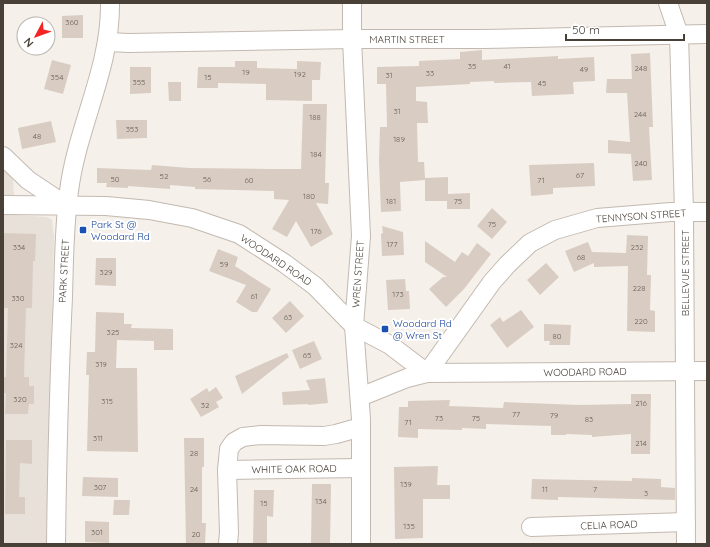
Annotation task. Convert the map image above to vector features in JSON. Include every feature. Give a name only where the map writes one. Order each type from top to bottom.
[{"type":"street","name":"PARK STREET","points":[[56,544],[61,332],[67,206],[73,168],[107,42],[110,3]]},
{"type":"street","name":"WREN STREET","points":[[352,3],[352,39],[361,236],[354,326],[361,427],[361,544]]},
{"type":"street","name":"BELLEVUE STREET","points":[[668,3],[679,36],[684,212],[686,544]]},
{"type":"street","name":"MARTIN STREET","points":[[107,42],[483,39],[679,36],[707,34]]},
{"type":"street","points":[[3,156],[28,180],[67,206]]},
{"type":"street","name":"WOODARD ROAD","points":[[3,205],[106,206],[149,210],[192,218],[239,234],[284,263],[315,286],[354,326],[390,345],[427,373],[707,371]]},
{"type":"street","name":"TENNYSON STREET","points":[[427,373],[492,282],[507,264],[530,243],[555,230],[596,218],[684,212],[707,212]]},
{"type":"street","points":[[360,397],[407,378],[427,373]]},
{"type":"street","points":[[228,544],[227,470],[229,449],[234,442],[243,437],[261,435],[324,436],[361,427]]},
{"type":"street","name":"WHITE OAK ROAD","points":[[227,470],[361,468]]},
{"type":"street","name":"CELIA ROAD","points":[[531,528],[686,522]]},
{"type":"shaded area","points":[[3,166],[13,179],[15,215],[47,217],[52,220],[54,236],[46,544],[3,544]]},
{"type":"building","points":[[83,15],[83,38],[62,38],[62,16]]},
{"type":"building","points":[[482,50],[482,60],[558,56],[558,59],[594,57],[595,81],[573,82],[574,94],[532,96],[531,82],[470,82],[470,84],[416,87],[416,101],[427,102],[428,123],[417,123],[418,162],[424,162],[425,178],[448,177],[448,194],[470,193],[470,209],[447,209],[447,201],[425,201],[425,180],[400,182],[401,211],[381,212],[379,161],[380,127],[387,127],[386,84],[377,84],[377,67],[419,66],[419,61],[460,59],[460,52]]},
{"type":"building","points":[[650,53],[653,127],[649,127],[652,180],[633,181],[631,154],[608,153],[608,140],[630,142],[627,93],[606,93],[607,79],[632,79],[631,54]]},
{"type":"building","points":[[52,60],[71,65],[63,94],[44,89]]},
{"type":"building","points":[[235,61],[257,61],[257,68],[297,69],[297,61],[321,62],[320,80],[312,80],[312,101],[266,100],[266,84],[218,83],[218,88],[197,88],[198,67],[235,67]]},
{"type":"building","points":[[130,67],[151,67],[151,93],[130,94]]},
{"type":"building","points":[[168,82],[181,82],[181,101],[169,101]]},
{"type":"building","points":[[303,104],[327,104],[325,183],[329,183],[328,204],[316,203],[333,234],[311,247],[296,221],[287,237],[272,229],[289,200],[274,199],[274,191],[195,189],[195,187],[170,185],[170,189],[128,186],[128,188],[106,187],[107,183],[97,183],[97,168],[151,170],[152,165],[189,168],[301,169]]},
{"type":"building","points":[[116,120],[147,120],[147,138],[117,139]]},
{"type":"building","points":[[51,121],[56,142],[22,149],[18,128]]},
{"type":"building","points":[[594,163],[595,186],[553,188],[553,194],[531,196],[529,165]]},
{"type":"building","points":[[492,208],[507,222],[492,239],[477,226]]},
{"type":"building","points":[[382,226],[403,232],[404,255],[382,256]]},
{"type":"building","points":[[3,233],[36,234],[35,261],[33,261],[32,308],[26,308],[24,377],[29,377],[29,386],[34,386],[34,404],[29,404],[28,414],[5,414],[6,393],[3,393],[3,377],[6,377],[8,308],[3,308]]},
{"type":"building","points":[[627,235],[648,236],[647,275],[651,275],[650,310],[655,311],[655,332],[627,331],[628,266],[594,267],[594,263],[574,272],[565,251],[588,242],[592,252],[626,253]]},
{"type":"building","points":[[425,241],[455,262],[462,252],[468,256],[477,243],[491,254],[464,289],[446,307],[429,289],[443,277],[447,277],[425,262]]},
{"type":"building","points":[[218,249],[238,257],[235,266],[271,289],[257,312],[252,312],[236,302],[246,285],[209,271]]},
{"type":"building","points":[[96,258],[116,258],[116,286],[95,285]]},
{"type":"building","points":[[546,263],[559,277],[540,295],[527,280]]},
{"type":"building","points":[[405,279],[406,291],[409,291],[410,309],[388,310],[386,280]]},
{"type":"building","points":[[290,301],[304,316],[286,333],[272,318]]},
{"type":"building","points":[[521,310],[534,327],[507,348],[490,325],[500,317],[503,322]]},
{"type":"building","points":[[96,312],[124,313],[124,324],[132,324],[131,328],[173,329],[173,350],[154,350],[154,341],[117,340],[116,368],[137,368],[138,452],[87,451],[89,375],[86,375],[87,352],[95,352]]},
{"type":"building","points":[[544,324],[571,325],[570,345],[549,345],[550,341],[544,341]]},
{"type":"building","points":[[314,341],[322,359],[300,369],[292,350]]},
{"type":"building","points":[[287,353],[289,357],[242,394],[235,376]]},
{"type":"building","points":[[325,378],[328,403],[283,405],[282,392],[310,390],[306,380]]},
{"type":"building","points":[[216,387],[223,398],[216,402],[219,407],[201,417],[190,399],[207,388],[209,392]]},
{"type":"building","points":[[631,394],[651,394],[650,454],[631,454],[631,434],[592,437],[592,435],[551,435],[551,426],[486,424],[486,429],[418,429],[418,438],[398,437],[399,407],[408,407],[408,401],[450,400],[449,406],[503,408],[504,402],[579,405],[631,404]]},
{"type":"building","points":[[184,438],[204,438],[204,467],[202,467],[202,523],[206,523],[205,544],[186,544]]},
{"type":"building","points":[[6,440],[32,440],[32,464],[20,463],[19,497],[25,497],[25,514],[5,514]]},
{"type":"building","points":[[438,466],[437,485],[450,485],[450,499],[423,499],[423,538],[395,539],[394,467]]},
{"type":"building","points":[[83,477],[118,478],[118,497],[82,496]]},
{"type":"building","points":[[632,478],[661,479],[661,487],[675,488],[675,500],[558,497],[558,500],[531,499],[532,479],[632,481]]},
{"type":"building","points":[[312,484],[331,484],[330,544],[311,544]]},
{"type":"building","points":[[254,490],[274,490],[273,517],[267,516],[267,544],[253,544]]},
{"type":"building","points":[[114,500],[130,500],[129,515],[113,515]]},
{"type":"building","points":[[85,521],[109,522],[109,543],[85,542]]},
{"type":"place","name":"Park St @ Woodard Rd","points":[[83,230]]},
{"type":"place","name":"Woodard Rd @ Wren St","points":[[385,329]]}]
